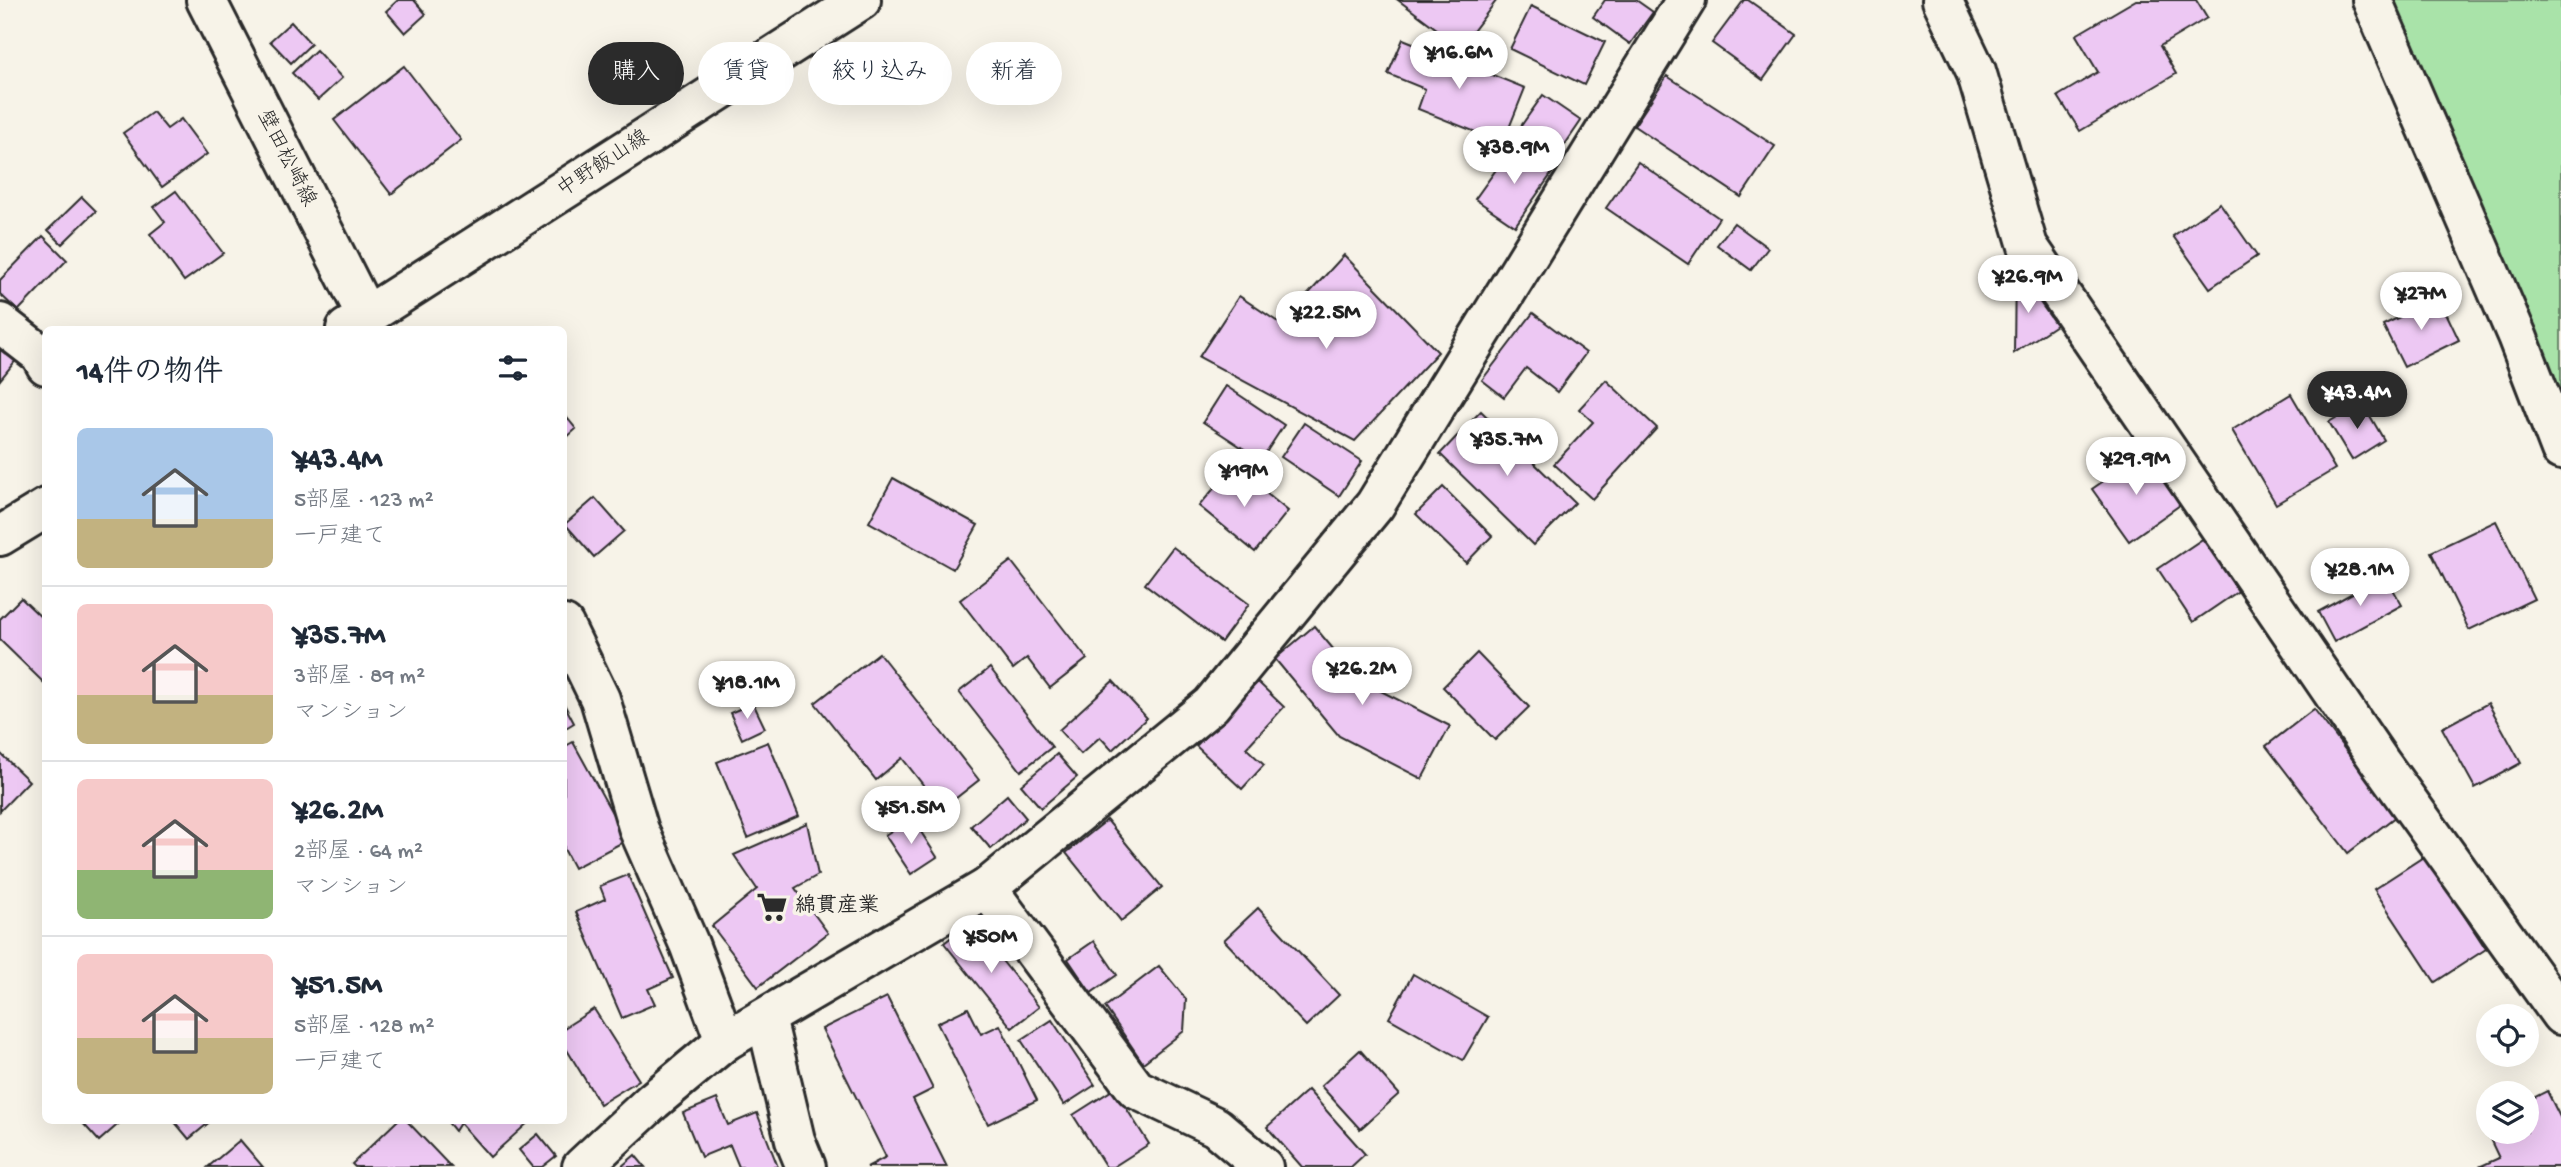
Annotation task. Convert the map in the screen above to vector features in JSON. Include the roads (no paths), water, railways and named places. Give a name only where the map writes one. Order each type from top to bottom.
[{"type":"street","name":"壁田松崎線","points":[[206,0],[362,325]]},
{"type":"street","name":"中野飯山線","points":[[362,325],[861,0]]},
{"type":"street","points":[[582,1167],[653,1101],[725,1041],[987,888],[1211,705],[1375,505],[1686,0]]},
{"type":"street","points":[[1942,0],[1976,71],[2028,246],[2380,762],[2561,1015]]},
{"type":"street","points":[[2372,0],[2517,336],[2561,450]]},
{"type":"street","points":[[0,323],[42,358]]},
{"type":"street","points":[[0,536],[42,510]]},
{"type":"street","points":[[567,631],[600,699],[639,830],[689,944],[725,1041]]},
{"type":"street","points":[[987,888],[1136,1089],[1216,1127],[1263,1167]]},
{"type":"street","points":[[766,1018],[795,1140],[806,1167]]},
{"type":"place","name":"綿貫産業","points":[[772,907]]}]
